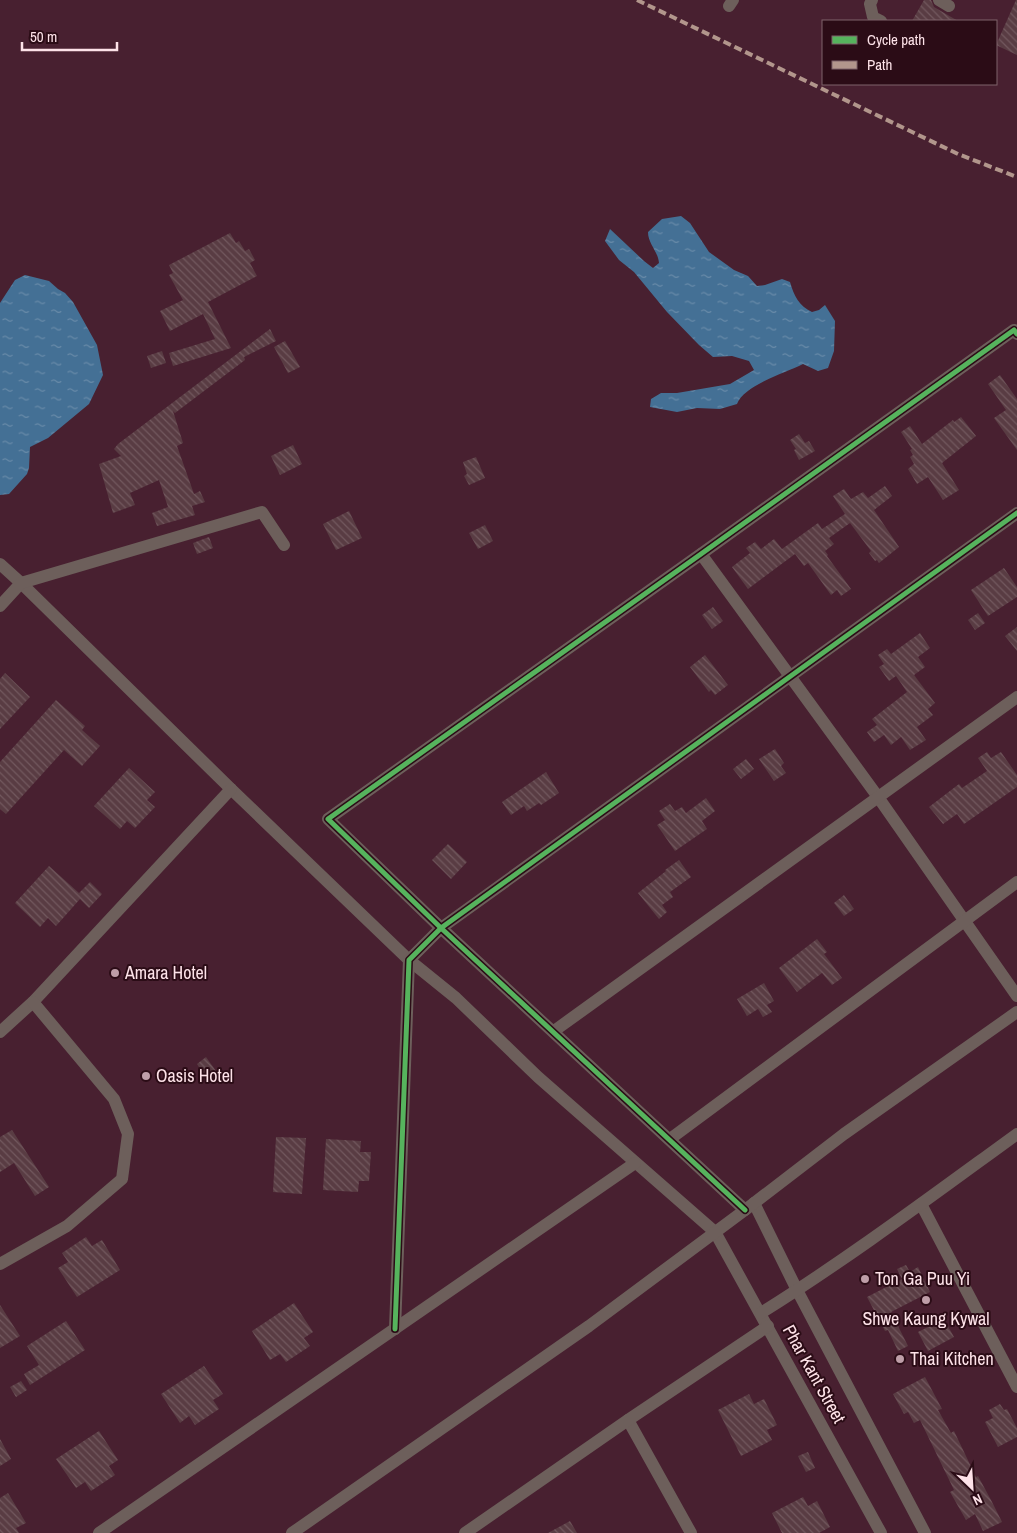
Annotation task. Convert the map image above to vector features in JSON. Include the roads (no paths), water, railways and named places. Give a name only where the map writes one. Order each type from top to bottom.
[{"type":"street","points":[[872,0],[870,4],[873,17],[879,20]]},
{"type":"street","points":[[926,1533],[797,1290],[750,1207],[670,1139],[441,928],[328,818],[1014,330],[1017,334]]},
{"type":"street","points":[[0,606],[21,583],[262,512],[284,545]]},
{"type":"street","points":[[395,1328],[409,960],[441,928],[1017,513]]},
{"type":"street","points":[[701,554],[788,677],[878,797],[1017,996]]},
{"type":"street","points":[[0,564],[409,960],[456,998],[538,1077],[716,1232]]},
{"type":"street","points":[[554,1031],[1017,697]]},
{"type":"street","points":[[0,1032],[33,1002],[231,789]]},
{"type":"street","points":[[670,1139],[1017,882]]},
{"type":"street","points":[[0,1264],[67,1226],[122,1180],[128,1134],[114,1099],[33,1002]]},
{"type":"street","points":[[292,1533],[588,1326],[750,1207],[844,1134],[1017,1012]]},
{"type":"street","points":[[761,1312],[797,1290],[921,1204],[1017,1134]]},
{"type":"street","points":[[99,1533],[635,1163]]},
{"type":"street","points":[[921,1204],[1017,1387]]},
{"type":"street","name":"Phar Kant Street","points":[[716,1232],[881,1533]]},
{"type":"street","points":[[465,1533],[480,1529],[628,1420],[768,1326]]},
{"type":"street","points":[[628,1420],[691,1533]]},
{"type":"water","points":[[681,216],[690,223],[709,252],[734,270],[748,276],[757,286],[782,279],[790,282],[793,292],[807,310],[812,312],[819,310],[825,305],[835,321],[834,351],[828,368],[818,371],[803,364],[756,385],[741,397],[737,404],[720,409],[697,408],[677,412],[650,407],[651,399],[661,393],[677,393],[730,384],[754,370],[749,361],[732,356],[713,357],[699,345],[667,312],[634,272],[619,260],[605,241],[610,229],[653,268],[659,263],[648,232],[662,219]]},
{"type":"water","points":[[25,275],[49,281],[65,293],[73,302],[97,345],[103,375],[89,404],[48,438],[30,447],[27,474],[9,494],[0,495],[0,303],[15,280]]},
{"type":"place","name":"Amara Hotel","points":[[115,973]]},
{"type":"place","name":"Oasis Hotel","points":[[146,1076]]},
{"type":"place","name":"Ton Ga Puu Yi","points":[[865,1279]]},
{"type":"place","name":"Shwe Kaung Kywal","points":[[926,1300]]},
{"type":"place","name":"Thai Kitchen","points":[[900,1359]]}]
